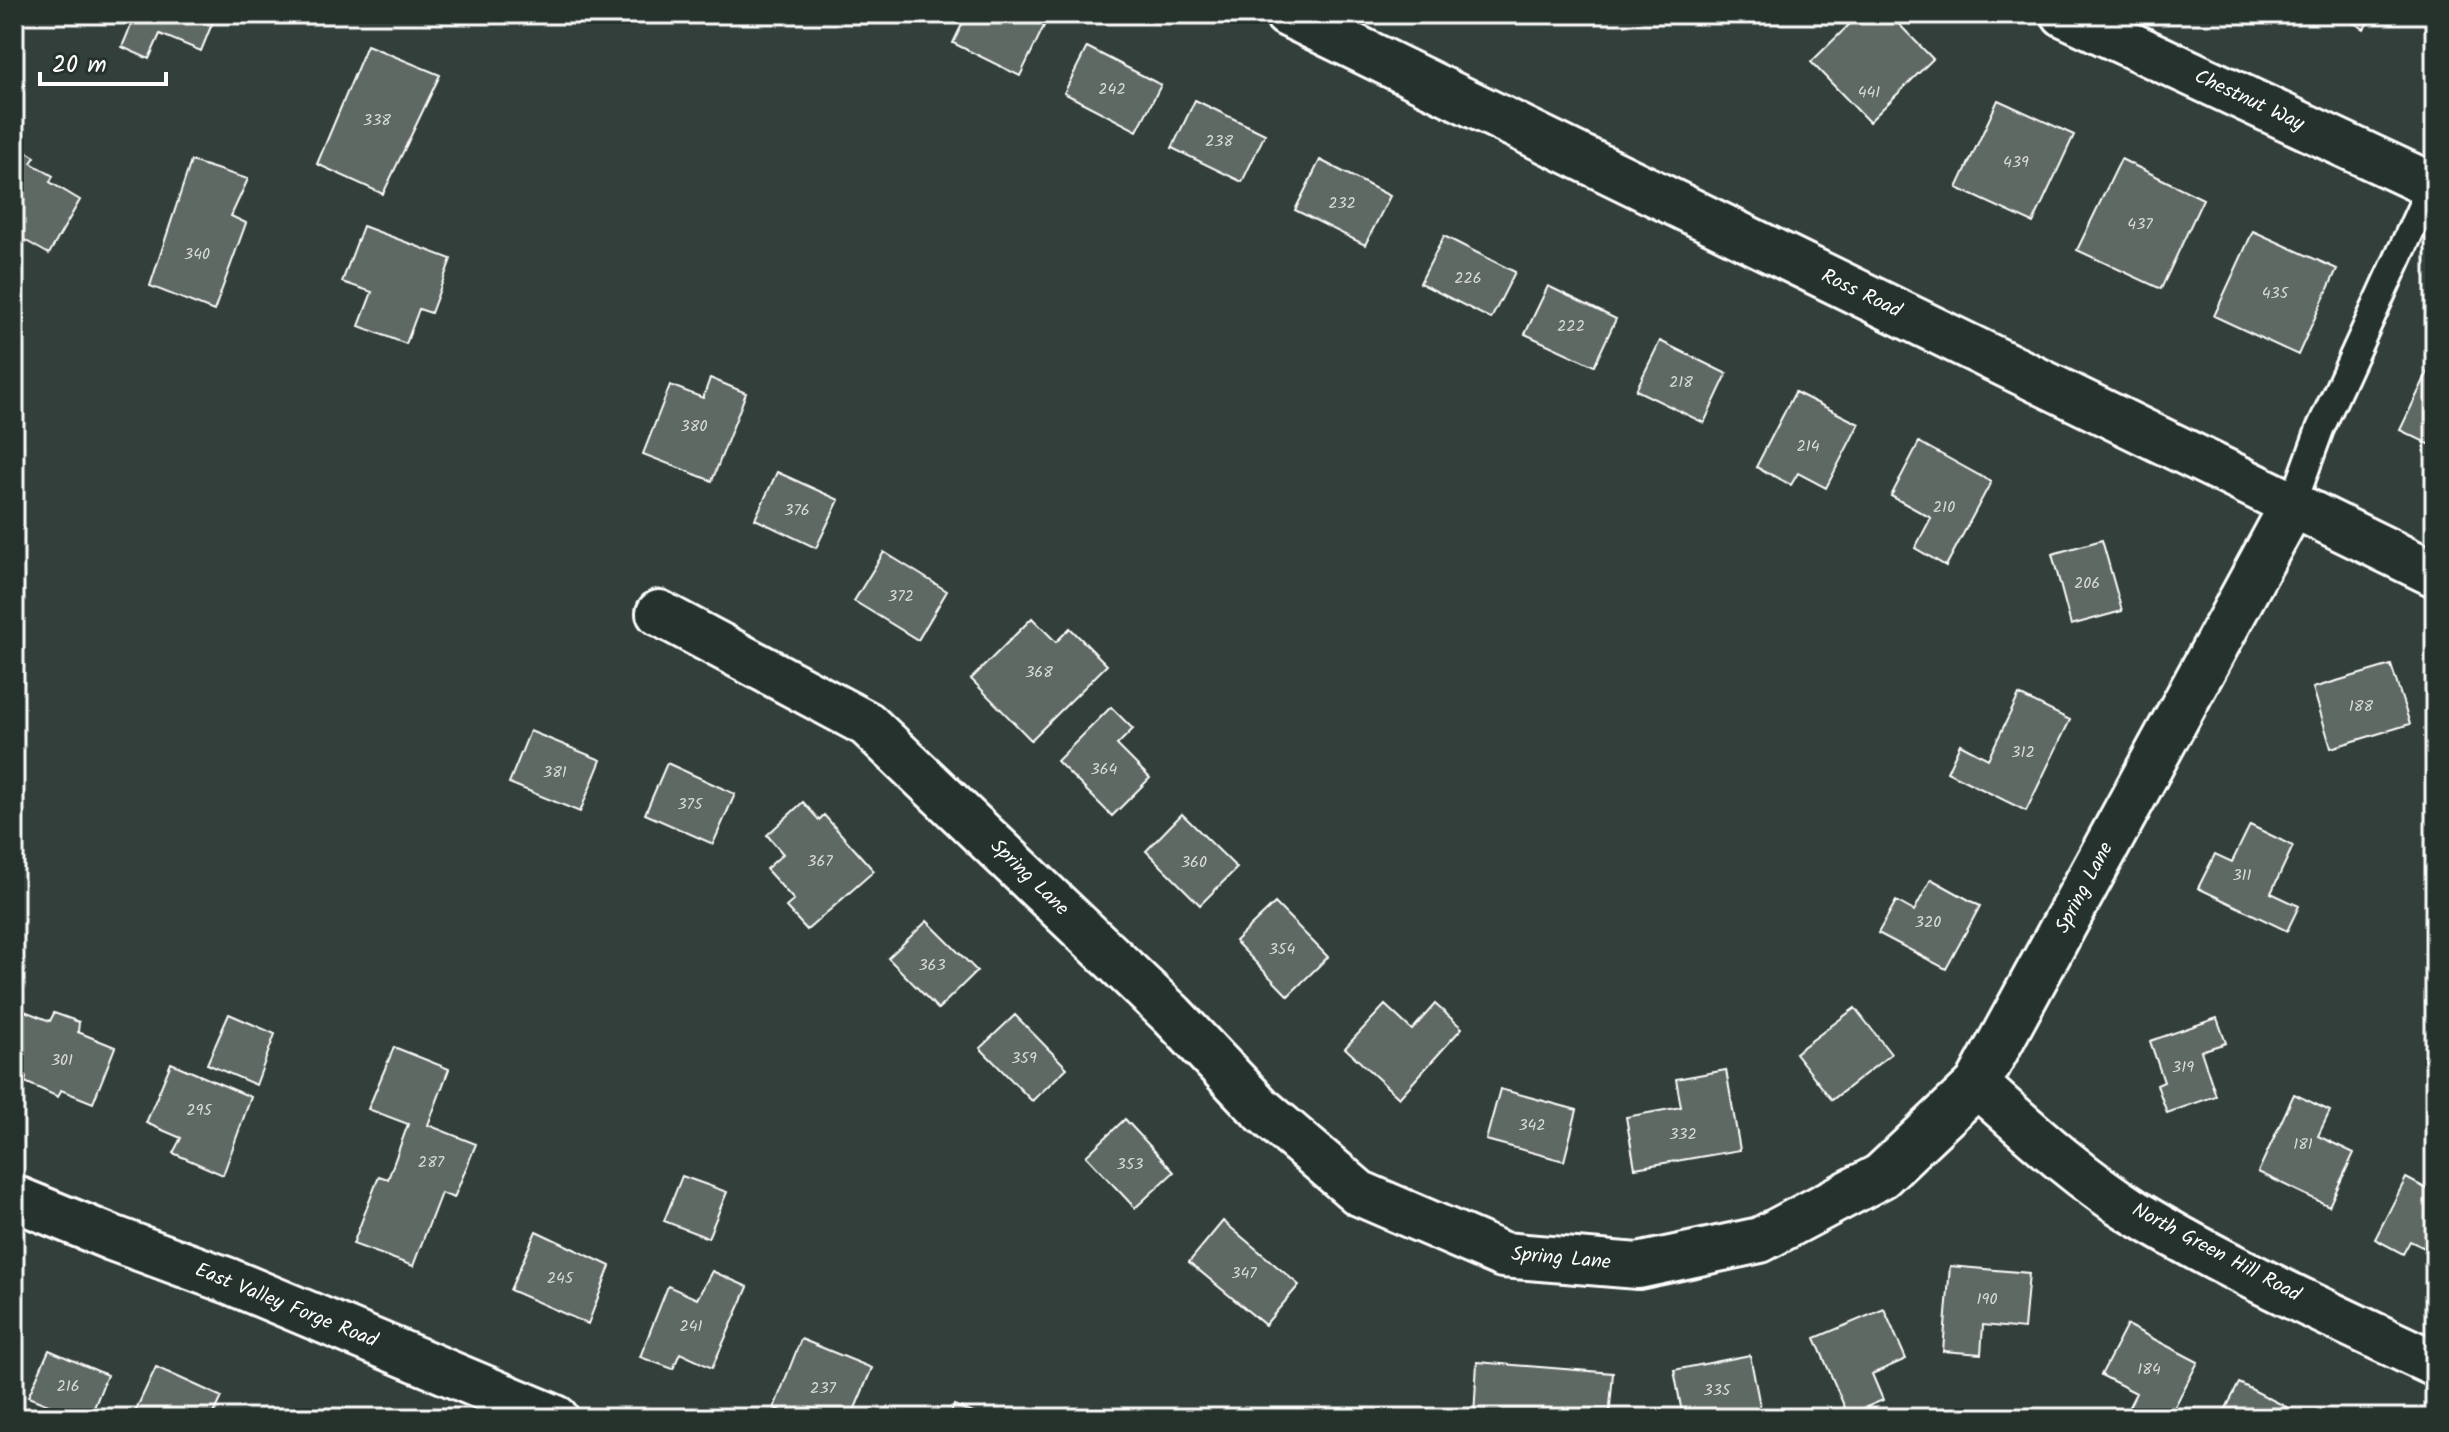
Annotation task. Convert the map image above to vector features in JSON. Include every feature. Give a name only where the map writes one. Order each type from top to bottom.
[{"type":"street","name":"Ross Road","points":[[1287,14],[2435,574]]},
{"type":"street","name":"Chestnut Way","points":[[2064,14],[2433,186]]},
{"type":"street","name":"Spring Lane","points":[[659,613],[867,724],[1172,1015],[1260,1108],[1359,1193],[1503,1255],[1638,1266],[1760,1240],[1881,1176],[1977,1085],[2292,506]]},
{"type":"street","name":"North Green Hill Road","points":[[1977,1085],[2061,1160],[2133,1211],[2216,1258],[2435,1364]]},
{"type":"street","name":"East Valley Forge Road","points":[[14,1198],[229,1281],[556,1418]]},
{"type":"lane","points":[[2292,506],[2320,429],[2433,186]]},
{"type":"building","points":[[112,14],[216,14],[201,51],[160,34],[149,59],[122,47],[132,23]]},
{"type":"building","points":[[967,14],[1020,14],[1044,26],[1020,76],[953,43]]},
{"type":"building","points":[[1860,14],[1889,14],[1933,59],[1869,122],[1811,62]]},
{"type":"building","points":[[2339,14],[2373,14],[2364,29]]},
{"type":"building","points":[[367,45],[440,75],[383,194],[317,164]]},
{"type":"building","points":[[1087,47],[1161,85],[1137,131],[1064,93]]},
{"type":"building","points":[[1195,100],[1265,134],[1242,182],[1172,148]]},
{"type":"building","points":[[1998,100],[2074,135],[2033,223],[1957,188]]},
{"type":"building","points":[[14,144],[35,157],[31,163],[53,176],[50,182],[80,200],[49,254],[14,234]]},
{"type":"building","points":[[2121,159],[2203,199],[2161,289],[2077,250]]},
{"type":"building","points":[[1320,160],[1390,196],[1365,245],[1295,210]]},
{"type":"building","points":[[191,161],[248,179],[231,216],[246,223],[214,311],[150,286]]},
{"type":"building","points":[[363,226],[451,259],[431,313],[419,309],[406,344],[359,326],[372,292],[342,282]]},
{"type":"building","points":[[2253,231],[2337,269],[2298,355],[2214,316]]},
{"type":"building","points":[[1444,236],[1515,272],[1491,319],[1420,283]]},
{"type":"building","points":[[1548,286],[1616,319],[1594,366],[1525,334]]},
{"type":"building","points":[[1660,341],[1727,374],[1704,423],[1636,390]]},
{"type":"building","points":[[2435,357],[2435,447],[2400,430]]},
{"type":"building","points":[[710,378],[746,393],[712,481],[643,454],[670,385],[703,398]]},
{"type":"building","points":[[1795,392],[1859,424],[1826,488],[1798,473],[1791,485],[1756,467]]},
{"type":"building","points":[[1919,442],[1991,482],[1946,566],[1915,548],[1931,518],[1891,496]]},
{"type":"building","points":[[777,472],[839,500],[816,548],[755,519]]},
{"type":"building","points":[[2102,540],[2122,611],[2071,625],[2052,554]]},
{"type":"building","points":[[884,552],[947,591],[918,640],[854,601]]},
{"type":"building","points":[[1032,618],[1056,642],[1070,628],[1107,665],[1031,740],[971,679]]},
{"type":"building","points":[[2391,665],[2410,724],[2331,748],[2313,688]]},
{"type":"building","points":[[2019,695],[2070,720],[2026,811],[1947,772],[1960,744],[1988,759]]},
{"type":"building","points":[[1111,707],[1133,729],[1117,745],[1150,778],[1112,816],[1057,761]]},
{"type":"building","points":[[530,731],[601,760],[580,812],[509,783]]},
{"type":"building","points":[[667,763],[735,794],[713,844],[645,814]]},
{"type":"building","points":[[803,802],[819,820],[824,815],[874,871],[807,930],[786,907],[794,900],[766,869],[783,854],[767,835]]},
{"type":"building","points":[[1182,814],[1237,868],[1200,905],[1146,851]]},
{"type":"building","points":[[2250,825],[2293,846],[2271,893],[2299,906],[2287,931],[2198,888],[2215,854],[2232,862]]},
{"type":"building","points":[[1931,879],[1980,906],[1946,969],[1878,933],[1896,901],[1914,911]]},
{"type":"building","points":[[1275,903],[1328,957],[1288,996],[1235,941]]},
{"type":"building","points":[[927,921],[977,971],[938,1009],[888,958]]},
{"type":"building","points":[[1435,1004],[1462,1028],[1399,1098],[1345,1048],[1385,1005],[1412,1030]]},
{"type":"building","points":[[14,1007],[50,1021],[54,1013],[79,1022],[78,1032],[115,1047],[93,1103],[61,1090],[58,1097],[25,1082],[26,1077],[14,1072]]},
{"type":"building","points":[[1855,1008],[1891,1054],[1832,1100],[1795,1053]]},
{"type":"building","points":[[229,1014],[275,1034],[256,1085],[207,1064]]},
{"type":"building","points":[[1015,1015],[1067,1068],[1032,1101],[980,1048]]},
{"type":"building","points":[[2217,1018],[2226,1043],[2201,1051],[2216,1096],[2167,1113],[2157,1085],[2164,1082],[2150,1041]]},
{"type":"building","points":[[394,1047],[449,1069],[428,1125],[476,1144],[454,1198],[441,1193],[413,1266],[353,1244],[379,1176],[388,1179],[408,1124],[368,1109]]},
{"type":"building","points":[[171,1063],[251,1097],[223,1175],[173,1153],[181,1138],[146,1123]]},
{"type":"building","points":[[1726,1070],[1740,1150],[1635,1168],[1626,1117],[1681,1107],[1676,1079]]},
{"type":"building","points":[[1500,1089],[1577,1110],[1564,1161],[1486,1140]]},
{"type":"building","points":[[2294,1094],[2330,1111],[2318,1136],[2354,1153],[2329,1206],[2258,1172]]},
{"type":"building","points":[[1125,1119],[1174,1172],[1135,1208],[1086,1156]]},
{"type":"building","points":[[682,1176],[727,1192],[708,1238],[664,1221]]},
{"type":"building","points":[[2406,1178],[2435,1193],[2435,1253],[2410,1241],[2403,1254],[2375,1239]]},
{"type":"building","points":[[1223,1221],[1299,1285],[1265,1325],[1189,1262]]},
{"type":"building","points":[[536,1231],[610,1266],[588,1324],[510,1290]]},
{"type":"building","points":[[1950,1266],[2029,1273],[2024,1329],[1983,1325],[1981,1354],[1943,1351]]},
{"type":"building","points":[[712,1271],[748,1287],[712,1368],[680,1353],[673,1369],[640,1357],[668,1286],[697,1299]]},
{"type":"building","points":[[1884,1309],[1906,1359],[1872,1374],[1883,1400],[1848,1415],[1815,1338]]},
{"type":"building","points":[[2127,1325],[2198,1362],[2169,1418],[2123,1418],[2136,1393],[2101,1375]]},
{"type":"building","points":[[801,1339],[872,1368],[851,1418],[840,1418],[811,1409],[808,1418],[797,1418],[774,1408]]},
{"type":"building","points":[[49,1350],[107,1375],[90,1418],[81,1418],[28,1397]]},
{"type":"building","points":[[1750,1355],[1761,1411],[1724,1418],[1683,1418],[1674,1370]]},
{"type":"building","points":[[1477,1362],[1613,1373],[1609,1418],[1474,1417]]},
{"type":"building","points":[[156,1367],[222,1397],[212,1418],[132,1418]]},
{"type":"building","points":[[2239,1383],[2308,1418],[2221,1418]]},
{"type":"building","points":[[954,1405],[985,1418],[949,1418]]}]
